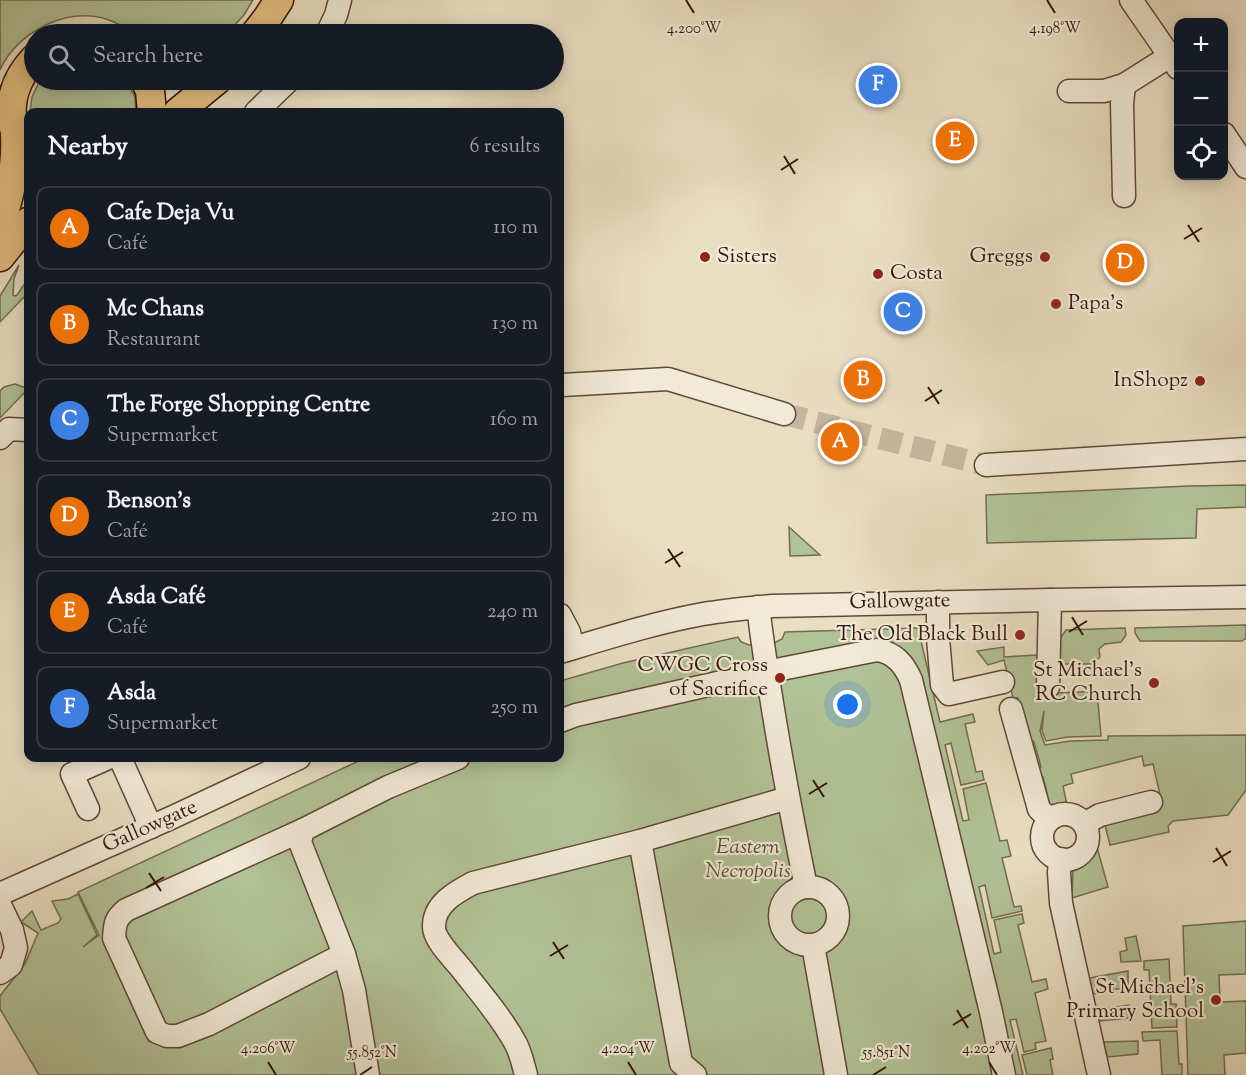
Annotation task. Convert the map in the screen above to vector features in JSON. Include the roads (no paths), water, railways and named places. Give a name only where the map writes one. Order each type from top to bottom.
[{"type":"main road","points":[[262,24],[279,0]]},
{"type":"main road","points":[[0,226],[10,195],[16,158],[22,145],[12,118],[12,104],[15,90],[24,71]]},
{"type":"main road","points":[[150,90],[152,108]]},
{"type":"main road","points":[[183,108],[205,90]]},
{"type":"main road","points":[[0,257],[24,227]]},
{"type":"street","points":[[332,24],[340,0]]},
{"type":"street","points":[[1068,91],[1104,91],[1124,85],[1174,62],[1131,0]]},
{"type":"street","points":[[1124,85],[1122,104],[1124,196]]},
{"type":"street","points":[[260,108],[279,90]]},
{"type":"street","points":[[1233,136],[1246,167]]},
{"type":"street","points":[[564,385],[668,379],[784,414]]},
{"type":"street","points":[[0,438],[9,429],[24,430]]},
{"type":"street","points":[[986,465],[1246,448]]},
{"type":"street","name":"Gallowgate","points":[[566,650],[684,618],[758,607],[802,604],[1246,597]]},
{"type":"street","points":[[1048,687],[1050,600]]},
{"type":"street","points":[[938,602],[942,685],[949,694],[1003,682]]},
{"type":"street","points":[[758,607],[766,672],[806,887]]},
{"type":"street","points":[[564,623],[569,632],[566,650]]},
{"type":"street","points":[[564,720],[766,672],[878,650],[892,654],[906,669],[911,680],[1004,1075]]},
{"type":"street","points":[[1011,708],[1039,809],[1052,818]]},
{"type":"street","points":[[88,809],[72,774],[99,762]]},
{"type":"street","points":[[122,762],[151,827]]},
{"type":"street","name":"Gallowgate","points":[[0,894],[291,762]]},
{"type":"street","points":[[344,954],[209,1024],[178,1036],[167,1036],[157,1032],[114,938],[115,925],[126,910],[303,830],[388,787],[448,762]]},
{"type":"street","points":[[526,1075],[516,1044],[507,1030],[434,932],[436,914],[443,903],[473,883],[640,841],[788,798]]},
{"type":"street","points":[[1084,824],[1100,815],[1151,802]]},
{"type":"street","points":[[1069,814],[1080,819],[1084,824],[1088,838],[1086,846],[1076,857],[1069,860],[1054,857],[1043,844],[1043,831],[1052,818],[1069,814]]},
{"type":"street","points":[[303,830],[300,842],[344,954],[354,990],[368,1075]]},
{"type":"street","points":[[640,841],[683,1071]]},
{"type":"street","points":[[1061,859],[1059,872],[1062,903],[1099,1075]]},
{"type":"street","points":[[806,887],[816,887],[825,891],[837,907],[836,927],[831,935],[823,942],[813,945],[795,942],[783,929],[780,920],[780,910],[789,894],[806,887]]},
{"type":"street","points":[[0,905],[12,930],[16,948],[11,965],[0,973]]},
{"type":"street","points":[[813,945],[836,1075]]},
{"type":"tunnel","points":[[784,414],[986,465]]},
{"type":"place","name":"Asda","points":[[878,85]]},
{"type":"place","name":"Asda Café","points":[[955,141]]},
{"type":"place","name":"Sisters","points":[[705,257]]},
{"type":"place","name":"Greggs","points":[[1045,257]]},
{"type":"place","name":"Benson's","points":[[1125,263]]},
{"type":"place","name":"Costa","points":[[878,274]]},
{"type":"place","name":"Papa's","points":[[1056,304]]},
{"type":"place","name":"The Forge Shopping Centre","points":[[903,312]]},
{"type":"place","name":"Mc Chans","points":[[863,380]]},
{"type":"place","name":"InShopz","points":[[1200,381]]},
{"type":"place","name":"Cafe Deja Vu","points":[[840,442]]},
{"type":"place","name":"The Old Black Bull","points":[[1020,635]]},
{"type":"place","name":"CWGC Cross of Sacrifice","points":[[780,678]]},
{"type":"place","name":"St Michael's RC Church","points":[[1154,683]]},
{"type":"place","name":"St Michael's Primary School","points":[[1216,1000]]},
{"type":"park label","name":"Eastern Necropolis","points":[[748,860]]}]
